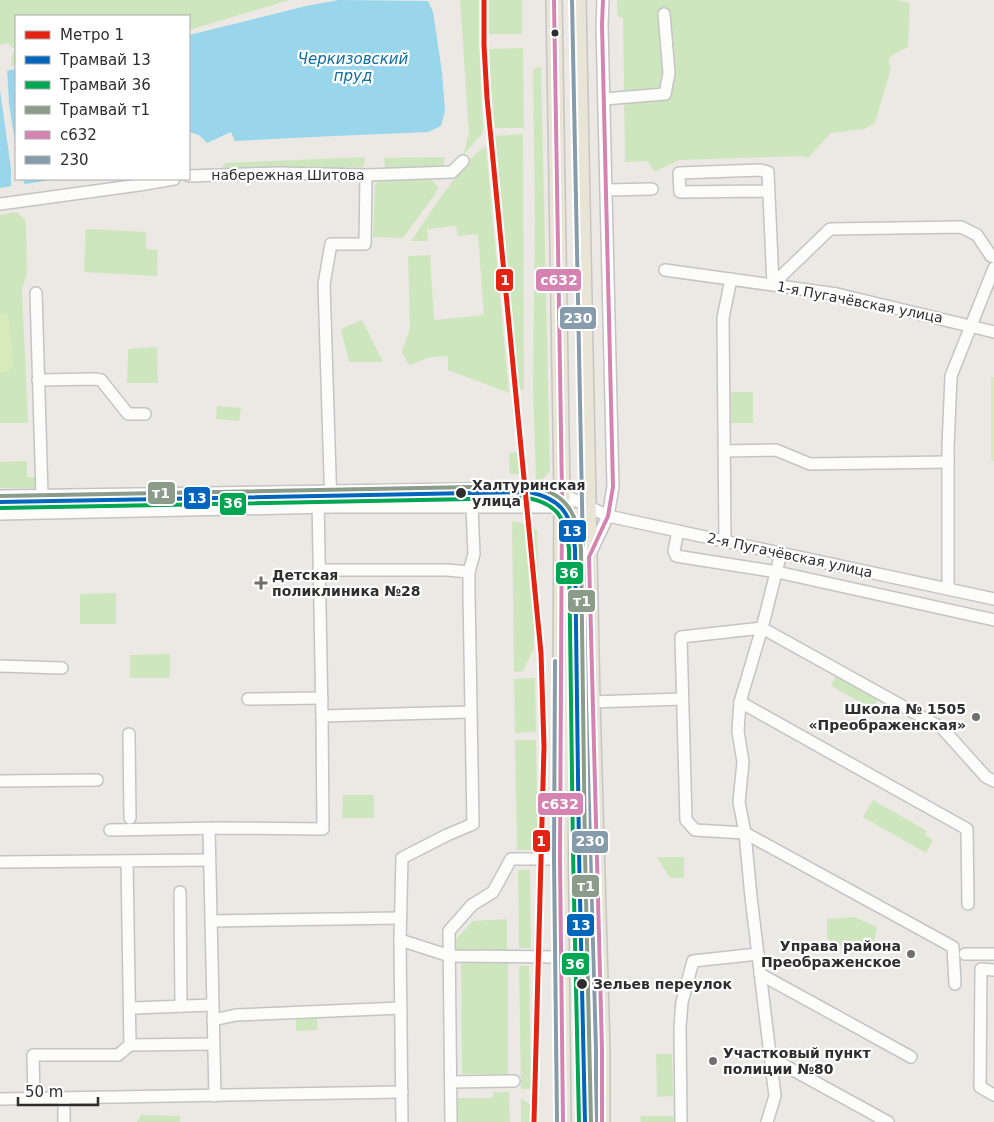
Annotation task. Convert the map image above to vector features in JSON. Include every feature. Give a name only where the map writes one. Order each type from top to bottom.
[{"type":"main road","points":[[554,0],[562,500],[560,958],[563,1122]]},
{"type":"main road","points":[[578,0],[592,702],[602,1050],[602,1122]]},
{"type":"street","points":[[589,558],[608,516],[613,487],[603,0]]},
{"type":"street","points":[[604,98],[666,94],[669,73],[664,14]]},
{"type":"street","name":"набережная Шитова","points":[[190,176],[280,173],[386,175],[452,172],[463,161]]},
{"type":"street","points":[[769,191],[680,192],[680,173],[760,170],[768,172],[769,191],[773,284]]},
{"type":"street","points":[[331,507],[324,284],[332,244],[365,244],[366,175]]},
{"type":"street","points":[[0,204],[168,180]]},
{"type":"street","points":[[606,190],[652,189]]},
{"type":"street","points":[[773,284],[830,229],[961,228],[977,235],[991,256],[994,257]]},
{"type":"street","points":[[948,589],[948,462],[951,376],[994,268]]},
{"type":"street","name":"1-я Пугачёвская улица","points":[[665,270],[837,294],[972,325],[994,332]]},
{"type":"street","points":[[725,541],[723,318],[731,279]]},
{"type":"street","points":[[36,293],[42,495]]},
{"type":"street","points":[[38,380],[101,380],[128,414],[145,414]]},
{"type":"street","points":[[724,451],[776,450],[810,464],[948,462]]},
{"type":"street","points":[[0,496],[529,488],[588,508]]},
{"type":"street","points":[[110,830],[208,828],[323,829],[318,491]]},
{"type":"street","points":[[0,514],[318,507],[472,507],[562,500]]},
{"type":"street","points":[[402,1122],[400,918],[402,858],[447,834],[473,824],[469,572],[474,554],[472,507]]},
{"type":"street","name":"2-я Пугачёвская улица","points":[[588,508],[608,516],[994,599]]},
{"type":"street","points":[[678,531],[674,552],[676,556],[777,572],[994,620]]},
{"type":"street","points":[[767,1122],[775,1096],[745,833],[739,802],[743,762],[738,731],[740,702],[782,553]]},
{"type":"street","points":[[319,570],[447,570],[469,572]]},
{"type":"street","points":[[955,984],[953,947],[745,833],[695,830],[686,820],[681,637],[762,628],[942,728],[986,777],[994,781]]},
{"type":"street","points":[[0,666],[62,668]]},
{"type":"street","points":[[248,699],[322,698]]},
{"type":"street","points":[[592,702],[682,699]]},
{"type":"street","points":[[740,702],[967,829],[968,904]]},
{"type":"street","points":[[322,716],[470,712]]},
{"type":"street","points":[[129,734],[130,818]]},
{"type":"street","points":[[0,781],[97,780]]},
{"type":"street","points":[[208,828],[215,1096]]},
{"type":"street","points":[[451,1122],[449,930],[472,905],[493,892],[511,859],[560,860]]},
{"type":"street","points":[[0,862],[209,860]]},
{"type":"street","points":[[127,861],[130,1045]]},
{"type":"street","points":[[180,892],[181,1006]]},
{"type":"street","points":[[211,922],[400,918]]},
{"type":"street","points":[[400,940],[450,956],[560,958]]},
{"type":"street","points":[[681,1122],[680,1027],[682,1002],[693,961],[758,954]]},
{"type":"street","points":[[964,954],[994,954]]},
{"type":"street","points":[[994,970],[981,970],[980,1077],[980,1087],[994,1095]]},
{"type":"street","points":[[760,974],[911,1056]]},
{"type":"street","points":[[133,1008],[212,1005]]},
{"type":"street","points":[[213,1020],[236,1015],[401,1008]]},
{"type":"street","points":[[34,1099],[33,1055],[118,1055],[130,1045],[213,1044]]},
{"type":"street","points":[[771,1058],[888,1122]]},
{"type":"street","points":[[450,1082],[514,1081]]},
{"type":"street","points":[[0,1100],[402,1092]]},
{"type":"street","points":[[64,1098],[64,1122]]},
{"type":"green space","points":[[0,0],[289,0],[190,30],[190,15],[15,15],[15,50],[8,43],[0,45]]},
{"type":"green space","points":[[460,0],[479,0],[483,129],[482,134],[463,155],[469,134]]},
{"type":"green space","points":[[488,0],[522,0],[522,34],[488,34]]},
{"type":"green space","points":[[617,0],[897,0],[910,3],[908,47],[891,56],[888,62],[891,68],[875,123],[864,129],[831,133],[808,158],[800,156],[679,160],[656,171],[653,170],[648,161],[625,162],[623,17],[620,18],[617,14]]},
{"type":"green space","points":[[523,48],[524,128],[494,128],[489,49]]},
{"type":"green space","points":[[15,50],[15,65],[11,66],[12,55]]},
{"type":"green space","points":[[541,67],[550,471],[543,479],[536,481],[533,386],[535,221],[533,69]]},
{"type":"green space","points":[[523,134],[524,391],[519,388],[494,136]]},
{"type":"green space","points":[[486,147],[509,393],[448,370],[448,356],[431,357],[409,365],[402,352],[410,328],[408,256],[430,255],[434,320],[484,315],[478,234],[458,236],[456,226],[427,229],[428,241],[411,241],[458,174],[478,152]]},
{"type":"green space","points":[[365,157],[364,167],[221,170],[225,163]]},
{"type":"green space","points":[[445,157],[443,169],[385,168],[384,158]]},
{"type":"green space","points":[[379,178],[431,179],[438,187],[436,193],[403,238],[373,237],[375,186]]},
{"type":"green space","points":[[17,212],[25,220],[26,228],[27,273],[22,290],[28,423],[0,423],[0,215]]},
{"type":"green space","points":[[86,229],[146,232],[146,249],[158,250],[157,276],[84,272]]},
{"type":"green space","points":[[0,313],[8,316],[13,363],[8,370],[0,373]]},
{"type":"green space","points":[[362,320],[383,362],[349,362],[341,329]]},
{"type":"green space","points":[[157,347],[158,383],[127,383],[128,349]]},
{"type":"green space","points":[[991,377],[994,377],[994,461],[991,461]]},
{"type":"green space","points":[[731,392],[753,392],[753,423],[731,423]]},
{"type":"green space","points":[[217,406],[241,408],[239,421],[216,419]]},
{"type":"green space","points":[[525,452],[525,474],[510,474],[509,453]]},
{"type":"green space","points":[[27,461],[27,477],[36,477],[36,488],[0,488],[0,462]]},
{"type":"green space","points":[[512,521],[532,525],[537,531],[539,598],[534,626],[534,648],[523,671],[514,672]]},
{"type":"green space","points":[[116,593],[116,624],[80,624],[80,594]]},
{"type":"green space","points":[[170,654],[170,678],[130,678],[130,655]]},
{"type":"green space","points":[[837,674],[879,696],[873,709],[831,686]]},
{"type":"green space","points":[[535,678],[536,732],[515,733],[514,679]]},
{"type":"green space","points":[[515,740],[536,740],[538,848],[536,850],[517,850]]},
{"type":"green space","points":[[343,795],[374,795],[374,818],[342,818]]},
{"type":"green space","points":[[873,800],[927,831],[925,835],[933,840],[926,853],[863,817]]},
{"type":"green space","points":[[657,857],[684,857],[684,878],[670,878]]},
{"type":"green space","points":[[518,870],[530,870],[531,948],[519,948]]},
{"type":"green space","points":[[854,917],[877,927],[873,947],[855,954],[827,939],[827,919]]},
{"type":"green space","points":[[507,919],[507,951],[456,951],[456,939],[473,921]]},
{"type":"green space","points":[[461,963],[508,963],[508,1074],[462,1074]]},
{"type":"green space","points":[[519,966],[529,966],[531,1089],[521,1089]]},
{"type":"green space","points":[[317,1015],[318,1030],[296,1031],[296,1016]]},
{"type":"green space","points":[[656,1054],[672,1054],[673,1096],[657,1097]]},
{"type":"green space","points":[[493,1092],[509,1092],[510,1122],[455,1122],[455,1098],[493,1098]]},
{"type":"green space","points":[[521,1098],[539,1112],[539,1122],[521,1122]]},
{"type":"green space","points":[[141,1115],[180,1116],[180,1122],[137,1122]]},
{"type":"green space","points":[[640,1116],[676,1116],[676,1122],[641,1122]]},
{"type":"water","name":"Черкизовский пруд","points":[[339,0],[428,1],[433,12],[442,72],[445,111],[441,126],[428,132],[235,141],[231,132],[207,143],[199,135],[190,132],[190,35],[306,6]]},
{"type":"water","points":[[15,69],[15,180],[51,180],[0,188],[0,72]]},
{"type":"pier","points":[[7,68],[9,104],[15,142],[15,180],[23,180],[25,186],[11,189],[11,169],[0,90],[0,69]]},
{"type":"metro line","name":"1","points":[[484,0],[487,98],[541,653],[544,746],[534,1122]]},
{"type":"tram line","name":"т1","points":[[0,496],[529,486],[552,493],[568,506],[577,525],[581,549],[591,1122]]},
{"type":"tram line","name":"13","points":[[0,502],[529,492],[541,495],[558,504],[568,518],[574,537],[575,549],[585,1122]]},
{"type":"tram line","name":"36","points":[[0,508],[528,498],[547,504],[554,509],[563,522],[569,549],[579,1122]]},
{"type":"transit line","name":"с632","points":[[554,0],[562,494],[560,859],[563,1122]]},
{"type":"transit line","name":"230","points":[[572,0],[586,702],[596,1050],[596,1122]]},
{"type":"transit line","name":"с632","points":[[602,1122],[602,1050],[589,557],[608,516],[613,487],[602,25],[603,0]]},
{"type":"transit line","name":"230","points":[[555,661],[554,859],[557,1122]]},
{"type":"place","name":"Халтуринская улица","points":[[461,493]]},
{"type":"place","name":"Детская поликлиника №28","points":[[261,583]]},
{"type":"place","name":"Школа № 1505 «Преображенская»","points":[[976,717]]},
{"type":"place","name":"Управа района Преображенское","points":[[911,954]]},
{"type":"place","name":"Зельев переулок","points":[[582,984]]},
{"type":"place","name":"Участковый пункт полиции №80","points":[[713,1061]]}]
